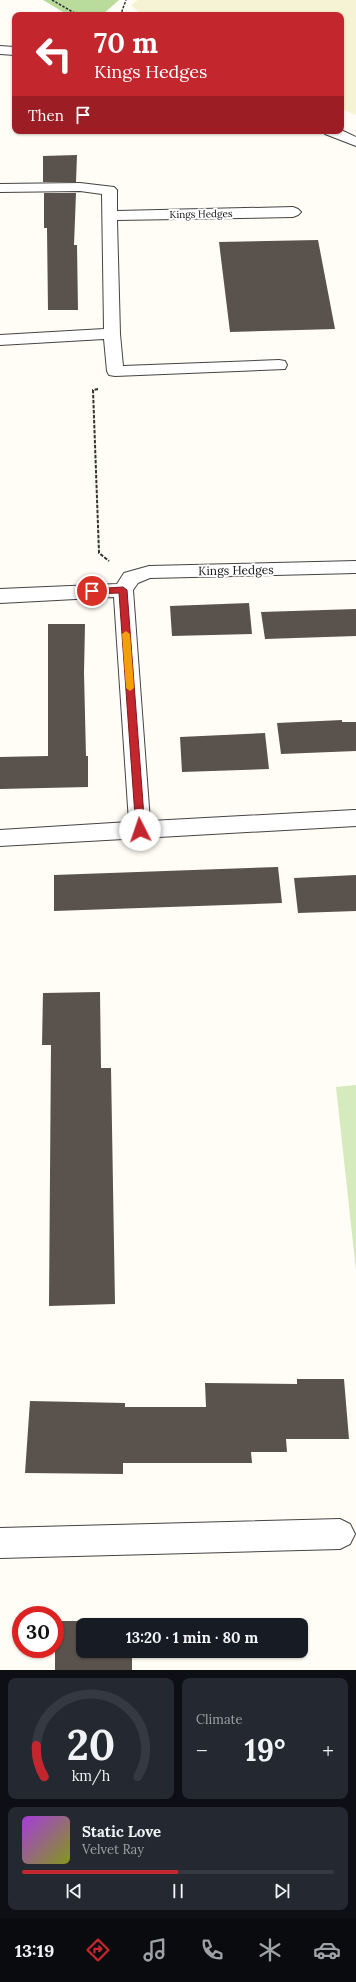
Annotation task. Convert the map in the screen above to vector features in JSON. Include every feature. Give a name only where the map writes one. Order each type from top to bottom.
[{"type":"street","points":[[0,50],[12,51]]},
{"type":"street","points":[[337,134],[356,142]]},
{"type":"street","points":[[0,188],[80,187],[109,190],[112,334],[115,371],[279,365]]},
{"type":"street","name":"Kings Hedges","points":[[110,216],[293,212]]},
{"type":"street","points":[[0,340],[112,334]]},
{"type":"street","name":"Kings Hedges","points":[[0,596],[127,584],[149,572],[356,567]]},
{"type":"street","points":[[127,584],[140,830]]},
{"type":"street","points":[[0,838],[354,818]]},
{"type":"street","points":[[0,1543],[340,1534]]},
{"type":"path","points":[[52,0],[73,12]]},
{"type":"path","points":[[123,12],[126,0]]},
{"type":"path","points":[[115,371],[112,384],[93,390],[99,553],[127,584]]},
{"type":"shaded area","points":[[138,0],[356,0],[356,115],[344,110],[344,12],[139,12],[131,5]]},
{"type":"green space","points":[[43,0],[119,0],[105,12],[63,12]]},
{"type":"green space","points":[[356,1085],[356,1271],[336,1087]]},
{"type":"building","points":[[77,155],[76,182],[43,182],[43,156]]},
{"type":"building","points":[[44,193],[76,193],[74,245],[77,245],[78,310],[48,310],[47,228],[44,228]]},
{"type":"building","points":[[318,240],[335,329],[230,332],[219,242]]},
{"type":"building","points":[[249,603],[252,634],[172,636],[170,606]]},
{"type":"building","points":[[356,609],[356,636],[265,639],[261,612]]},
{"type":"building","points":[[48,624],[85,624],[84,673],[88,787],[0,789],[0,757],[48,756]]},
{"type":"building","points":[[342,720],[342,722],[356,722],[356,751],[281,754],[277,723]]},
{"type":"building","points":[[265,733],[269,769],[182,772],[180,737]]},
{"type":"building","points":[[278,867],[282,903],[54,911],[54,875]]},
{"type":"building","points":[[356,875],[356,911],[298,913],[294,878]]},
{"type":"building","points":[[100,992],[101,1068],[111,1068],[115,1304],[49,1306],[51,1045],[42,1045],[43,993]]},
{"type":"building","points":[[297,1379],[344,1379],[349,1439],[286,1439],[287,1452],[251,1452],[252,1463],[123,1463],[123,1474],[25,1473],[30,1401],[125,1403],[125,1407],[206,1407],[205,1383],[297,1384]]},
{"type":"building","points":[[64,1621],[76,1621],[76,1658],[132,1658],[132,1670],[55,1670],[55,1658],[64,1658]]},
{"type":"slow traffic","points":[[126,634],[130,688]]},
{"type":"route","points":[[92,591],[123,590],[140,830]]}]
